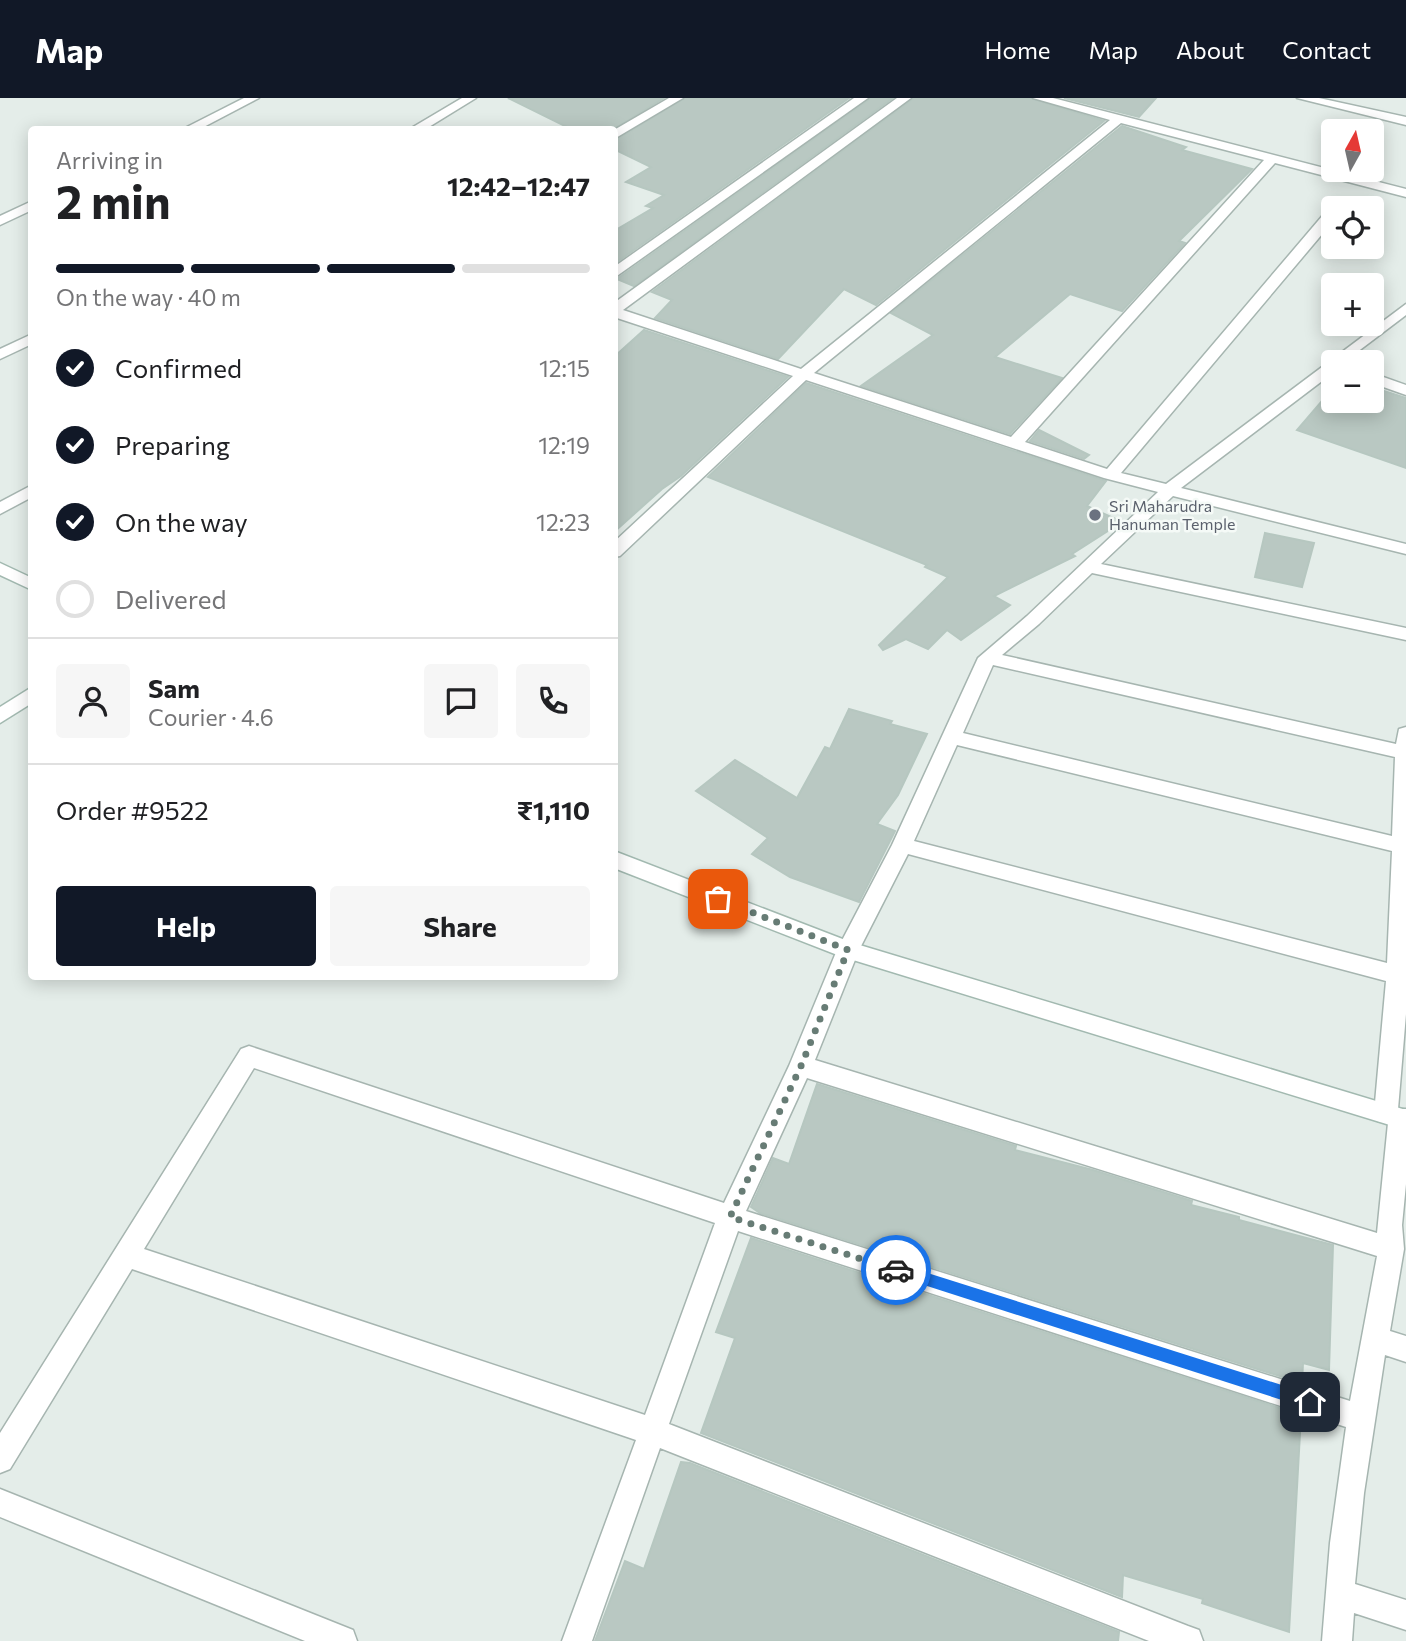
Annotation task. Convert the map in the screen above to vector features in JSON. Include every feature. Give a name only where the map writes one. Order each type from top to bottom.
[{"type":"street","points":[[195,126],[253,98]]},
{"type":"street","points":[[421,126],[470,98]]},
{"type":"street","points":[[618,133],[677,98]]},
{"type":"street","points":[[618,271],[862,98]]},
{"type":"street","points":[[618,308],[905,98]]},
{"type":"street","points":[[1039,98],[1271,160],[1340,196]]},
{"type":"street","points":[[1303,98],[1406,121]]},
{"type":"street","points":[[618,548],[804,374],[1118,119]]},
{"type":"street","points":[[1016,443],[1271,160]]},
{"type":"street","points":[[1369,196],[1406,193]]},
{"type":"street","points":[[0,221],[28,207]]},
{"type":"street","points":[[1110,475],[1321,225]]},
{"type":"street","points":[[1352,350],[1406,308]]},
{"type":"street","points":[[618,312],[1110,475],[1171,488],[1406,549]]},
{"type":"street","points":[[0,355],[28,340]]},
{"type":"street","points":[[577,1641],[730,1217],[801,1066],[848,950],[902,845],[987,658],[1033,620],[1171,488],[1321,374]]},
{"type":"street","points":[[1384,382],[1406,390]]},
{"type":"street","points":[[0,509],[28,492]]},
{"type":"street","points":[[1089,567],[1406,634]]},
{"type":"street","points":[[0,568],[28,583]]},
{"type":"street","points":[[987,658],[1406,747],[1398,1117],[1389,1225],[1391,1249],[1363,1419],[1339,1594],[1337,1641]]},
{"type":"street","points":[[0,716],[28,696]]},
{"type":"street","points":[[951,737],[1402,846]]},
{"type":"street","points":[[902,845],[1402,976]]},
{"type":"street","points":[[618,861],[848,950],[1398,1117]]},
{"type":"street","points":[[0,1459],[248,1056],[730,1217],[1363,1419]]},
{"type":"street","points":[[801,1066],[1391,1249]]},
{"type":"street","points":[[127,1255],[654,1432],[1188,1641]]},
{"type":"street","points":[[1375,1339],[1406,1349]]},
{"type":"street","points":[[0,1503],[342,1641]]},
{"type":"street","points":[[1339,1594],[1406,1615]]},
{"type":"building","points":[[508,98],[664,98],[618,126],[565,126]]},
{"type":"building","points":[[685,98],[849,98],[618,261],[618,229],[653,208],[646,206],[664,195],[626,182],[651,167],[618,151],[618,139]]},
{"type":"building","points":[[871,98],[893,98],[634,286],[618,278]]},
{"type":"building","points":[[914,98],[1030,98],[1104,121],[876,305],[844,289],[778,359],[655,318],[672,300],[652,292]]},
{"type":"building","points":[[1064,98],[1156,98],[1139,117]]},
{"type":"building","points":[[1122,126],[1186,147],[1182,150],[1252,169],[1179,241],[1185,243],[1122,311],[1070,294],[995,357],[1062,378],[1010,434],[861,386],[933,335],[891,313]]},
{"type":"building","points":[[644,330],[788,377],[681,476],[662,489],[618,528],[618,353]]},
{"type":"building","points":[[806,383],[1106,481],[1087,506],[1122,522],[1072,554],[1075,556],[994,596],[1010,605],[961,640],[947,630],[928,649],[906,639],[883,650],[879,645],[948,577],[925,567],[927,565],[708,477]]},
{"type":"building","points":[[1384,391],[1406,398],[1406,468],[1297,430],[1321,402],[1321,413],[1384,413]]},
{"type":"building","points":[[1039,430],[1089,455],[1084,459],[1030,441]]},
{"type":"building","points":[[1265,533],[1314,543],[1302,587],[1255,577]]},
{"type":"building","points":[[849,709],[927,734],[898,795],[877,824],[895,831],[859,902],[790,877],[752,854],[768,838],[696,791],[735,760],[797,798],[825,747],[830,749]]},
{"type":"building","points":[[817,1084],[1016,1146],[1015,1150],[1093,1170],[1192,1201],[1191,1205],[1239,1217],[1239,1220],[1333,1245],[1329,1370],[1303,1363],[1302,1383],[760,1213],[751,1207],[773,1158],[789,1164]]},
{"type":"building","points":[[751,1238],[1301,1415],[1289,1632],[1202,1603],[1203,1599],[1123,1575],[1122,1597],[701,1433],[735,1338],[716,1332]]},
{"type":"building","points":[[681,1462],[690,1463],[1119,1632],[1118,1641],[595,1641],[625,1561],[644,1569]]},
{"type":"way so far","points":[[718,899],[848,950],[801,1066],[730,1217],[896,1270]]},
{"type":"place","name":"Sri Maharudra Hanuman Temple","points":[[1095,515]]},
{"type":"route","points":[[896,1270],[1310,1402]]}]
